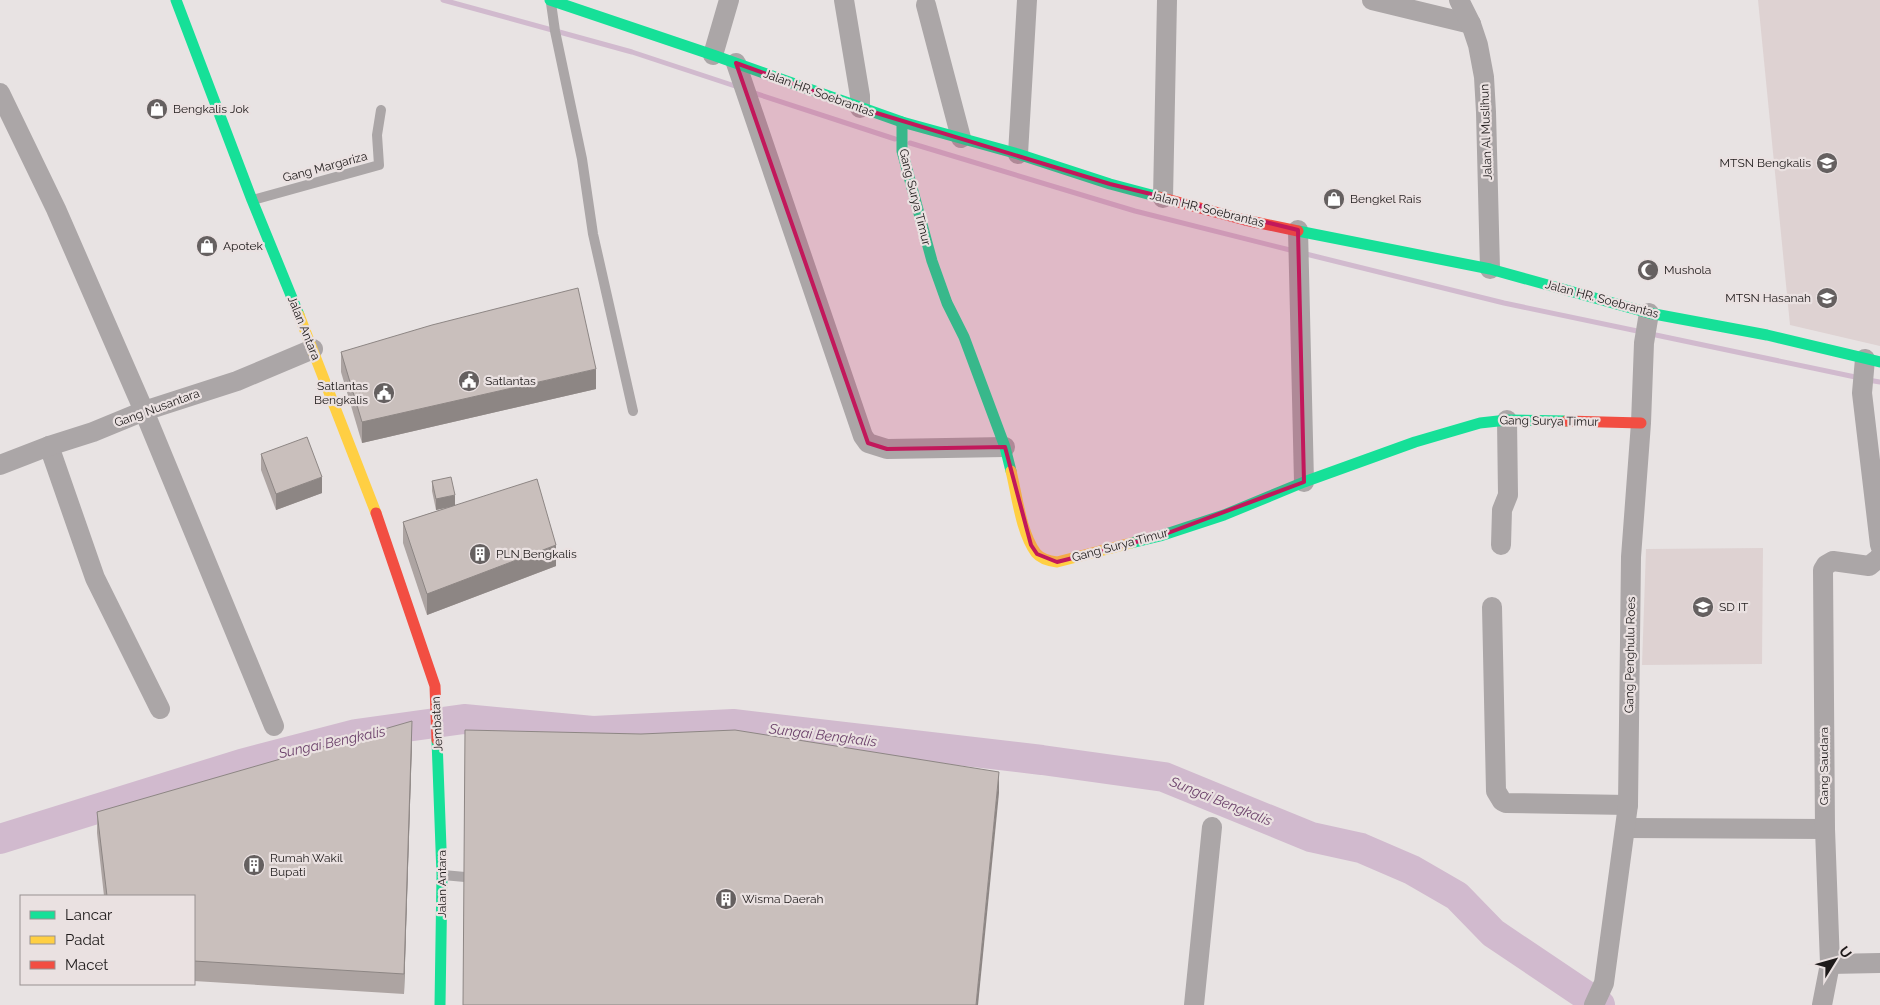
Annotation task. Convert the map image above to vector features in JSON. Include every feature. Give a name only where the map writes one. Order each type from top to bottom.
[{"type":"street","name":"Jalan Antara","points":[[176,0],[252,200],[313,350],[386,541],[435,686]]},
{"type":"street","points":[[713,55],[729,0]]},
{"type":"street","points":[[844,0],[860,96],[860,108]]},
{"type":"street","points":[[1018,154],[1027,0]]},
{"type":"street","points":[[1163,198],[1167,0]]},
{"type":"street","points":[[1372,0],[1471,24]]},
{"type":"street","name":"Jalan Al Muslihun","points":[[1459,0],[1471,24],[1478,45],[1484,77],[1490,269]]},
{"type":"street","name":"Jalan HR. Soebrantas","points":[[551,4],[577,4],[860,108],[902,127],[961,138],[1018,154],[1110,184],[1245,220],[1490,269],[1647,327],[1767,336],[1867,372]]},
{"type":"street","points":[[926,5],[961,138]]},
{"type":"street","points":[[736,63],[863,436],[868,443],[887,449],[1005,447]]},
{"type":"street","points":[[0,94],[56,209],[144,411],[274,726]]},
{"type":"street","name":"Gang Surya Timur","points":[[902,127],[902,151],[932,261],[947,303],[964,337],[1005,447],[1027,536],[1037,554],[1046,560],[1057,562],[1160,536],[1224,515],[1304,482],[1480,423],[1507,420],[1641,423]]},
{"type":"street","points":[[1298,230],[1304,482]]},
{"type":"street","name":"Gang Penghulu Roes","points":[[1594,1005],[1604,984],[1628,804],[1631,557],[1647,327]]},
{"type":"street","name":"Gang Nusantara","points":[[0,465],[49,446],[93,432],[144,411],[237,381],[313,350]]},
{"type":"street","points":[[1867,372],[1880,545]]},
{"type":"street","points":[[1500,545],[1502,510],[1508,495],[1507,420]]},
{"type":"street","points":[[49,446],[95,578],[160,709]]},
{"type":"street","name":"Gang Saudara","points":[[1825,829],[1823,570],[1833,561],[1869,566],[1880,556]]},
{"type":"street","points":[[1492,607],[1496,791],[1499,796],[1506,804],[1628,804]]},
{"type":"street","name":"Jembatan","points":[[435,686],[439,763]]},
{"type":"street","name":"Jalan Antara","points":[[439,763],[442,875],[440,1005]]},
{"type":"street","points":[[1194,1005],[1212,827]]},
{"type":"street","points":[[1626,828],[1825,829],[1830,964],[1822,1005]]},
{"type":"street","points":[[1830,964],[1880,963]]},
{"type":"lane","points":[[551,4],[582,160],[593,234],[633,411]]},
{"type":"lane","name":"Gang Margariza","points":[[252,200],[379,165],[377,135],[381,110]]},
{"type":"lane","points":[[442,875],[482,878]]},
{"type":"highlighted area","points":[[736,63],[860,108],[1110,184],[1298,230],[1304,482],[1160,536],[1057,562],[1037,554],[1031,545],[1005,447],[887,449],[868,443]]},
{"type":"shaded area","name":"MTSN Bengkalis","points":[[1758,0],[1880,0],[1880,346],[1790,325]]},
{"type":"shaded area","name":"SD IT","points":[[1763,548],[1762,664],[1642,665],[1646,549]]},
{"type":"building","name":"Satlantas","points":[[578,288],[596,369],[362,422],[341,352],[432,325]]},
{"type":"building","points":[[307,437],[322,477],[276,494],[261,454]]},
{"type":"building","points":[[451,477],[455,495],[436,499],[432,481]]},
{"type":"building","name":"PLN Bengkalis","points":[[537,479],[556,545],[427,594],[403,522]]},
{"type":"building","name":"Rumah Wakil Bupati","points":[[412,721],[404,974],[195,961],[195,895],[107,895],[97,812]]},
{"type":"building","name":"Wisma Daerah","points":[[465,730],[641,734],[735,730],[999,772],[976,1005],[463,1005]]},
{"type":"waterway","points":[[443,0],[632,52],[738,87]]},
{"type":"waterway","points":[[751,92],[895,139]]},
{"type":"waterway","points":[[910,143],[1135,211],[1294,251]]},
{"type":"waterway","points":[[1302,253],[1504,303],[1642,332]]},
{"type":"waterway","points":[[1651,334],[1860,378]]},
{"type":"waterway","points":[[1868,380],[1880,382]]},
{"type":"waterway","name":"Sungai Bengkalis","points":[[0,839],[241,764],[356,734],[464,719],[593,731],[733,724],[1042,760],[1164,777],[1311,837],[1361,848],[1412,870],[1457,896],[1493,933],[1600,1005]]},
{"type":"traffic: fast","points":[[176,0],[252,200],[299,315]]},
{"type":"traffic: fast","points":[[550,0],[902,122],[1018,154],[1110,184],[1159,197]]},
{"type":"traffic: fast","points":[[902,122],[902,151],[932,261],[947,303],[964,337],[1005,447],[1011,471]]},
{"type":"traffic: fast","points":[[1298,231],[1490,269],[1649,313],[1767,335],[1880,362]]},
{"type":"traffic: fast","points":[[1131,543],[1160,536],[1224,515],[1304,482],[1415,442],[1480,423],[1507,420],[1566,421]]},
{"type":"traffic: fast","points":[[437,740],[442,875],[440,1005]]},
{"type":"traffic: slow","points":[[299,315],[376,513]]},
{"type":"traffic: slow","points":[[1011,471],[1020,514],[1027,535],[1031,545],[1040,557],[1057,562],[1131,543]]},
{"type":"traffic: jam","points":[[1159,197],[1245,220],[1298,231]]},
{"type":"traffic: jam","points":[[1566,421],[1641,423]]},
{"type":"traffic: jam","points":[[376,513],[435,686],[437,740]]},
{"type":"place","name":"Bengkalis Jok","points":[[157,109]]},
{"type":"place","name":"MTSN Bengkalis","points":[[1827,163]]},
{"type":"place","name":"Bengkel Rais","points":[[1334,199]]},
{"type":"place","name":"Apotek","points":[[207,246]]},
{"type":"place","name":"Mushola","points":[[1648,270]]},
{"type":"place","name":"MTSN Hasanah","points":[[1827,298]]},
{"type":"place","name":"Satlantas","points":[[469,381]]},
{"type":"place","name":"Satlantas Bengkalis","points":[[384,393]]},
{"type":"place","name":"PLN Bengkalis","points":[[480,554]]},
{"type":"place","name":"SD IT","points":[[1703,607]]},
{"type":"place","name":"Rumah Wakil Bupati","points":[[254,865]]},
{"type":"place","name":"Wisma Daerah","points":[[726,899]]}]
